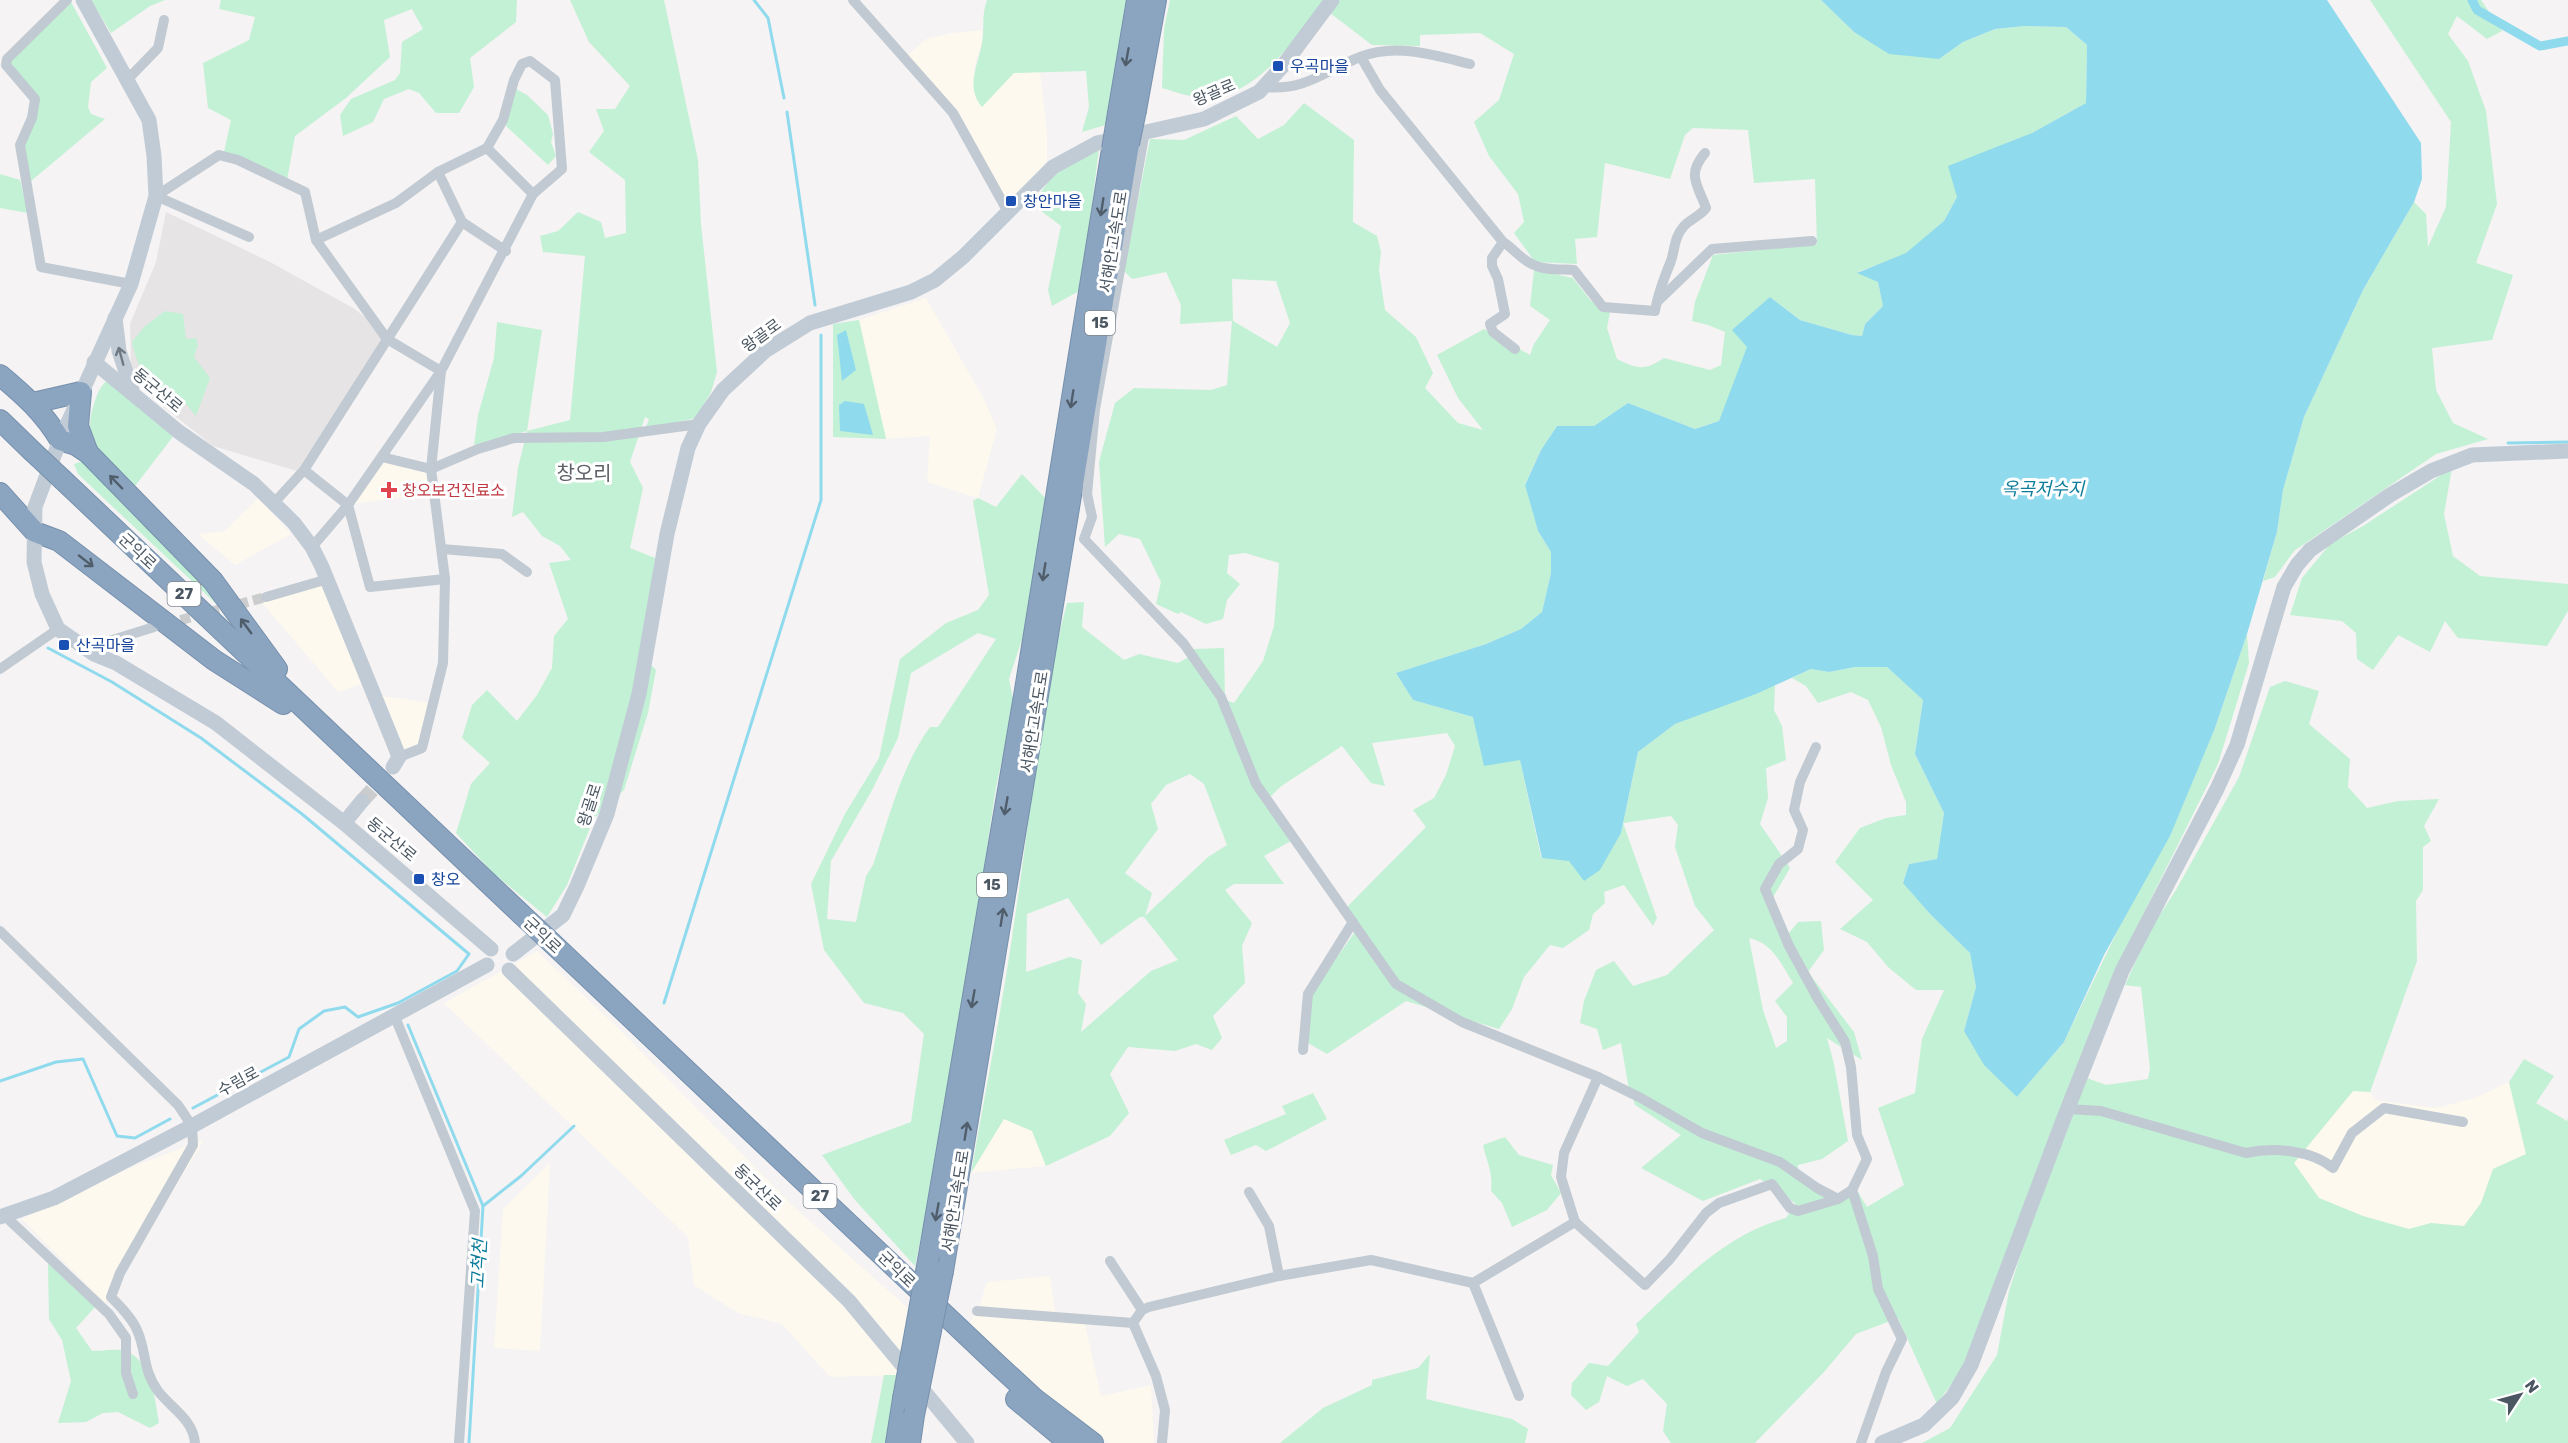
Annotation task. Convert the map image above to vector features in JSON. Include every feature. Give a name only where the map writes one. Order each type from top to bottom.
[{"type":"highway","name":"서해안고속도로","points":[[1127,112],[1137,0]]},
{"type":"highway","name":"서해안고속도로","points":[[896,1443],[1059,481],[1127,112],[1156,0]]},
{"type":"highway","name":"서해안고속도로","points":[[910,1443],[943,1271],[1066,531],[1120,147]]},
{"type":"highway","points":[[0,375],[33,402],[47,418],[60,440],[76,445],[88,453],[213,581],[305,708]]},
{"type":"highway","points":[[33,402],[81,392],[78,426],[88,453]]},
{"type":"highway","name":"군익로","points":[[0,420],[29,457],[305,708],[516,919]]},
{"type":"highway","name":"군익로","points":[[0,438],[29,457]]},
{"type":"highway","name":"군익로","points":[[60,486],[282,704],[1035,1399],[1093,1443]]},
{"type":"highway","points":[[0,492],[35,532],[59,541],[214,660],[282,704]]},
{"type":"highway","name":"군익로","points":[[547,948],[994,1378],[1069,1443]]},
{"type":"street","points":[[67,0],[7,59],[6,65],[35,99],[32,118],[20,145],[41,267],[131,284]]},
{"type":"street","points":[[83,0],[149,120],[156,196],[131,284],[60,440],[35,507],[34,562],[42,594],[58,630],[94,654],[116,663],[216,723],[344,823]]},
{"type":"street","points":[[854,0],[953,112],[1008,212]]},
{"type":"street","name":"왕골로","points":[[513,954],[563,915],[607,814],[639,694],[667,534],[688,448],[699,424],[723,390],[765,351],[810,323],[911,292],[935,280],[963,257],[1053,167],[1097,143],[1204,119],[1259,92],[1282,68],[1332,0]]},
{"type":"street","points":[[127,80],[158,48],[164,20]]},
{"type":"street","points":[[1264,87],[1284,89],[1324,76],[1361,57],[1380,52],[1419,51],[1470,64]]},
{"type":"street","points":[[1361,57],[1380,90],[1503,242],[1515,249],[1530,264],[1548,269],[1574,270],[1603,307],[1655,311],[1659,288],[1672,259],[1675,240],[1685,225],[1706,208],[1694,180],[1695,168],[1705,153]]},
{"type":"street","points":[[312,547],[348,505],[441,371],[506,251],[533,195],[562,169],[555,80],[530,61],[522,64],[514,80],[504,120],[486,148],[438,172],[396,203],[316,240]]},
{"type":"street","points":[[1145,131],[1095,409],[1087,494],[1092,517],[1084,539],[1184,644],[1221,697],[1256,784],[1396,984],[1462,1022],[1598,1077],[1641,1098],[1702,1133],[1780,1162],[1817,1188],[1838,1199]]},
{"type":"street","points":[[486,148],[533,195]]},
{"type":"street","points":[[156,196],[219,155],[238,160],[305,192],[316,240],[387,339],[441,371]]},
{"type":"street","points":[[438,172],[462,222],[506,251]]},
{"type":"street","points":[[156,196],[249,237]]},
{"type":"street","points":[[273,504],[304,470],[462,222]]},
{"type":"street","points":[[1657,302],[1712,249],[1812,241]]},
{"type":"street","points":[[1503,242],[1492,258],[1492,266],[1498,279],[1505,314],[1490,324],[1493,332],[1515,349]]},
{"type":"street","points":[[115,318],[119,351],[134,392]]},
{"type":"street","name":"동군산로","points":[[94,362],[134,392],[179,432],[254,484],[294,523],[312,547],[328,579],[396,762]]},
{"type":"street","points":[[396,762],[422,748],[443,663],[445,579],[431,469],[441,371]]},
{"type":"street","points":[[382,456],[431,469],[478,449],[514,438],[603,437],[699,424]]},
{"type":"street","points":[[1882,1443],[1924,1425],[1952,1398],[1971,1365],[2122,971],[2217,789],[2237,745],[2284,587],[2297,564],[2319,544],[2390,495],[2431,471],[2472,455],[2568,451]]},
{"type":"street","points":[[304,470],[348,505],[370,587],[445,579]]},
{"type":"street","points":[[442,549],[502,554],[527,572]]},
{"type":"street","points":[[266,597],[328,579]]},
{"type":"street","points":[[94,654],[103,643],[154,627]]},
{"type":"street","points":[[0,669],[58,630]]},
{"type":"street","points":[[1598,1077],[1564,1153],[1561,1177],[1575,1222],[1645,1285],[1670,1259],[1706,1213],[1719,1203],[1772,1184],[1790,1208],[1798,1211],[1838,1199],[1852,1190],[1867,1160],[1857,1135],[1851,1067],[1845,1042],[1789,946],[1765,889],[1779,864],[1798,849],[1803,830],[1794,810],[1800,782],[1816,747]]},
{"type":"street","name":"동군산로","points":[[362,801],[344,823],[491,949]]},
{"type":"street","points":[[1302,1050],[1308,994],[1353,922]]},
{"type":"street","points":[[0,931],[178,1105],[192,1126],[193,1144],[120,1273],[111,1297],[138,1330],[146,1370],[159,1392],[174,1405],[184,1418],[194,1434],[195,1443]]},
{"type":"street","points":[[503,946],[513,954],[513,963],[509,970],[496,973],[487,965],[486,957],[491,949],[503,946]]},
{"type":"street","name":"수림로","points":[[2,1217],[54,1198],[192,1126],[487,965]]},
{"type":"street","name":"동군산로","points":[[509,970],[849,1301],[967,1443]]},
{"type":"street","points":[[394,1017],[475,1211],[459,1443]]},
{"type":"street","points":[[2068,1108],[2101,1111],[2246,1153],[2257,1151],[2304,1153],[2322,1159],[2333,1168],[2352,1133],[2384,1108],[2463,1122]]},
{"type":"street","points":[[1852,1190],[1873,1256],[1878,1289],[1902,1338],[1886,1372],[1861,1443]]},
{"type":"street","points":[[1249,1192],[1269,1226],[1280,1276]]},
{"type":"street","points":[[2,1217],[109,1314],[126,1338],[126,1373],[133,1394]]},
{"type":"street","points":[[1133,1323],[1142,1310],[1280,1276],[1371,1260],[1473,1283],[1575,1222]]},
{"type":"street","points":[[1110,1261],[1142,1310]]},
{"type":"street","points":[[1473,1283],[1519,1396]]},
{"type":"street","points":[[976,1311],[1133,1323]]},
{"type":"street","points":[[1133,1323],[1156,1376],[1166,1410],[1162,1443]]},
{"type":"street","points":[[126,1338],[138,1330]]},
{"type":"shaded area","points":[[982,30],[982,42],[973,71],[1040,72],[1047,132],[1047,165],[1007,203],[957,110],[908,55],[926,39]]},
{"type":"shaded area","points":[[166,212],[270,262],[353,308],[368,319],[383,339],[297,471],[213,446],[150,396],[131,368],[130,324],[156,262]]},
{"type":"shaded area","points":[[926,298],[984,399],[997,429],[978,498],[927,482],[930,436],[886,439],[859,320]]},
{"type":"shaded area","points":[[383,461],[430,471],[430,493],[353,504]]},
{"type":"shaded area","points":[[258,498],[291,534],[235,565],[198,534],[225,531]]},
{"type":"shaded area","points":[[323,576],[362,684],[338,692],[262,603]]},
{"type":"shaded area","points":[[382,696],[432,703],[419,746],[400,752]]},
{"type":"shaded area","points":[[537,951],[616,1026],[794,1207],[909,1309],[897,1375],[830,1377],[782,1324],[738,1313],[694,1285],[688,1237],[444,1003]]},
{"type":"shaded area","points":[[2509,1082],[2526,1154],[2493,1169],[2481,1203],[2464,1226],[2431,1223],[2409,1229],[2363,1216],[2319,1198],[2294,1163],[2353,1091],[2370,1092],[2375,1100],[2436,1108],[2475,1098]]},
{"type":"shaded area","points":[[1004,1119],[1032,1131],[1046,1166],[971,1173]]},
{"type":"shaded area","points":[[204,1140],[105,1303],[22,1219],[137,1165]]},
{"type":"shaded area","points":[[550,1163],[540,1351],[494,1348],[503,1209]]},
{"type":"shaded area","points":[[1050,1276],[1055,1312],[1083,1315],[1101,1396],[1151,1385],[1154,1443],[1110,1443],[1032,1384],[969,1324],[979,1307],[987,1282]]},
{"type":"green space","points":[[91,0],[165,0],[150,6],[111,33]]},
{"type":"green space","points":[[221,0],[517,0],[516,22],[470,58],[474,87],[459,113],[436,113],[419,93],[409,89],[384,99],[373,122],[343,136],[340,115],[351,99],[395,80],[400,73],[402,42],[423,29],[412,9],[384,20],[390,57],[346,98],[295,136],[287,180],[224,152],[231,120],[208,108],[203,63],[249,40],[255,17],[219,9]]},
{"type":"green space","points":[[570,0],[664,0],[698,160],[701,224],[717,372],[711,392],[696,418],[645,430],[649,419],[645,417],[630,462],[643,488],[630,548],[655,558],[649,616],[639,652],[656,670],[648,713],[624,790],[594,818],[567,885],[547,917],[493,873],[456,833],[471,784],[490,763],[462,738],[472,705],[487,690],[517,721],[537,695],[552,668],[554,636],[568,619],[549,563],[571,560],[560,546],[542,536],[523,512],[512,517],[518,468],[527,431],[570,420],[585,256],[543,252],[540,236],[558,231],[578,212],[601,222],[605,238],[626,233],[625,180],[589,152],[604,131],[596,109],[615,109],[630,86],[589,42]]},
{"type":"green space","points":[[987,0],[1132,0],[1109,124],[1082,132],[1089,107],[1086,71],[1014,73],[982,107],[974,92],[973,84],[982,43]]},
{"type":"green space","points":[[1170,0],[1323,0],[1277,59],[1249,84],[1233,92],[1202,98],[1162,88],[1164,29]]},
{"type":"green space","points":[[1340,0],[1821,0],[1854,32],[1939,59],[1963,42],[1995,29],[2025,26],[2066,27],[2087,45],[2086,103],[2032,133],[1957,197],[1944,221],[1906,254],[1858,272],[1878,282],[1883,306],[1865,324],[1862,336],[1800,320],[1770,297],[1719,421],[1695,429],[1628,403],[1594,426],[1557,426],[1541,450],[1525,484],[1538,531],[1551,552],[1551,573],[1542,612],[1521,629],[1486,644],[1396,673],[1413,700],[1473,717],[1520,760],[1541,857],[1621,833],[1623,823],[1657,918],[1653,926],[1624,885],[1604,892],[1605,903],[1593,914],[1589,930],[1563,948],[1550,945],[1524,977],[1512,1009],[1499,1029],[1406,1001],[1327,1054],[1308,1043],[1311,994],[1359,926],[1346,908],[1426,827],[1413,810],[1434,798],[1446,775],[1455,746],[1447,733],[1372,743],[1385,786],[1371,783],[1342,746],[1280,787],[1270,797],[1291,841],[1264,856],[1284,884],[1234,884],[1225,890],[1252,923],[1242,946],[1245,983],[1213,1016],[1222,1038],[1212,1050],[1196,1044],[1175,1051],[1128,1047],[1110,1074],[1129,1113],[1110,1136],[1046,1166],[1032,1131],[1004,1119],[971,1173],[1000,1013],[1043,720],[1067,603],[1084,602],[1082,627],[1124,660],[1139,654],[1178,663],[1189,657],[1193,649],[1224,648],[1225,700],[1234,703],[1263,661],[1274,626],[1279,563],[1245,553],[1229,555],[1227,573],[1240,584],[1227,600],[1223,619],[1206,624],[1181,612],[1178,614],[1156,604],[1161,582],[1140,539],[1119,534],[1105,547],[1099,462],[1115,403],[1134,388],[1211,390],[1227,385],[1232,321],[1180,324],[1181,305],[1166,272],[1132,279],[1124,271],[1150,139],[1184,140],[1236,116],[1258,139],[1284,125],[1304,103],[1354,140],[1353,222],[1377,236],[1381,252],[1379,270],[1385,310],[1416,337],[1433,373],[1425,388],[1458,423],[1483,430],[1458,398],[1437,355],[1484,329],[1530,355],[1534,344],[1550,320],[1530,306],[1534,270],[1573,278],[1591,301],[1610,312],[1607,328],[1617,359],[1636,367],[1646,367],[1664,358],[1710,370],[1721,365],[1725,332],[1692,321],[1695,302],[1713,255],[1817,244],[1815,179],[1754,183],[1748,130],[1693,128],[1685,135],[1670,179],[1605,163],[1597,237],[1575,239],[1577,264],[1535,262],[1514,233],[1524,222],[1518,194],[1489,156],[1474,122],[1499,100],[1514,54],[1480,33],[1420,35],[1420,46],[1372,45],[1330,13]],"holes":[[[1232,279],[1276,281],[1290,323],[1277,347],[1233,321]],[[1190,774],[1204,784],[1227,845],[1208,857],[1145,916],[1152,893],[1125,873],[1158,829],[1151,804],[1166,785]],[[1068,898],[1101,945],[1140,917],[1144,917],[1178,960],[1151,971],[1081,1032],[1086,1004],[1078,993],[1082,960],[1070,957],[1026,972],[1027,914]]]},
{"type":"green space","points":[[2370,0],[2481,0],[2502,31],[2487,39],[2457,16],[2448,34],[2468,61],[2486,111],[2497,204],[2476,263],[2513,275],[2492,340],[2432,348],[2436,390],[2453,423],[2488,439],[2436,454],[2294,551],[2275,577],[2263,581],[2277,532],[2283,490],[2304,417],[2363,290],[2414,202],[2426,214],[2428,247],[2446,207],[2451,122]]},
{"type":"green space","points":[[71,2],[107,68],[91,82],[88,107],[91,114],[105,119],[31,181],[24,147],[39,98],[10,62]]},
{"type":"green space","points":[[516,89],[527,95],[548,115],[553,134],[551,142],[556,156],[548,165],[506,126]]},
{"type":"green space","points":[[1099,149],[1081,290],[1052,306],[1048,290],[1061,226],[1032,204],[1055,173]]},
{"type":"green space","points":[[0,174],[20,180],[28,213],[0,208]]},
{"type":"green space","points":[[165,311],[183,314],[186,339],[196,338],[198,345],[194,357],[210,378],[196,416],[179,398],[154,389],[143,373],[135,354],[132,342],[144,327]]},
{"type":"green space","points":[[859,320],[886,439],[833,437],[833,324]]},
{"type":"green space","points":[[497,322],[542,330],[527,431],[474,445],[478,415],[494,358]]},
{"type":"green space","points":[[108,380],[175,434],[135,486],[98,451],[90,431],[95,400]]},
{"type":"green space","points":[[89,459],[262,647],[78,474],[74,464]]},
{"type":"green space","points":[[2452,468],[2444,514],[2453,556],[2480,576],[2568,584],[2568,611],[2547,646],[2458,638],[2445,621],[2430,652],[2398,635],[2373,670],[2357,659],[2356,633],[2342,621],[2290,615],[2302,578],[2330,544],[2363,526]]},
{"type":"green space","points":[[1022,474],[1048,501],[1025,630],[1009,679],[1014,704],[996,787],[985,861],[978,942],[962,1035],[915,1266],[855,1200],[822,1155],[911,1122],[924,1034],[903,1013],[864,1003],[824,950],[811,884],[845,814],[879,758],[900,659],[946,623],[978,610],[989,595],[973,501],[978,498],[996,507]],"holes":[[[978,633],[996,639],[938,727],[930,727],[911,759],[873,865],[866,876],[856,922],[827,919],[831,861],[871,792],[898,738],[911,673]]]},
{"type":"green space","points":[[2247,634],[2249,663],[2218,764],[2124,953],[1979,1329],[1958,1375],[1937,1404],[1898,1318],[1856,1334],[1824,1372],[1755,1443],[1671,1443],[1663,1431],[1667,1404],[1643,1379],[1627,1386],[1607,1376],[1599,1402],[1586,1410],[1571,1395],[1572,1383],[1589,1363],[1608,1366],[1639,1332],[1636,1324],[1687,1276],[1743,1235],[1786,1218],[1796,1204],[1760,1179],[1703,1201],[1641,1168],[1681,1135],[1635,1105],[1628,1084],[1621,1043],[1603,1050],[1597,1029],[1580,1023],[1584,1001],[1596,970],[1614,961],[1633,986],[1667,975],[1714,930],[1695,906],[1675,847],[1678,825],[1671,816],[1623,823],[1638,752],[1675,724],[1775,685],[1774,710],[1782,726],[1786,760],[1766,768],[1768,798],[1760,824],[1790,868],[1772,899],[1789,933],[1798,922],[1821,921],[1824,950],[1808,972],[1854,1032],[1862,1060],[1827,1038],[1848,1141],[1822,1159],[1798,1165],[1798,1171],[1837,1196],[1858,1192],[1867,1207],[1904,1185],[1878,1108],[1915,1093],[1922,1039],[1944,990],[1916,990],[1888,967],[1867,942],[1840,929],[1873,900],[1835,862],[1860,828],[1886,818],[1906,815],[1906,802],[1891,765],[1881,727],[1868,700],[1851,692],[1818,703],[1806,686],[1792,678],[1811,669],[1829,672],[1855,667],[1887,667],[1923,700],[1915,754],[1944,813],[1937,859],[1909,864],[1903,882],[1931,915],[1970,953],[1976,987],[1964,1031],[2017,1097],[2064,1042],[2215,728]],"holes":[[[1749,938],[1770,949],[1793,983],[1775,1001],[1787,1017],[1787,1041],[1776,1048],[1763,1010]]]},
{"type":"green space","points":[[2285,681],[2319,691],[2309,724],[2350,759],[2348,787],[2367,808],[2398,801],[2439,799],[2424,826],[2431,841],[2423,847],[2423,890],[2416,901],[2417,961],[2370,1092],[2353,1091],[2294,1163],[2319,1198],[2363,1216],[2409,1229],[2431,1223],[2464,1226],[2481,1203],[2493,1169],[2526,1154],[2509,1082],[2524,1059],[2554,1076],[2536,1103],[2567,1121],[2568,1118],[2568,1443],[1922,1443],[1950,1428],[1997,1355],[2009,1291],[2030,1225],[2087,1078],[2106,1085],[2148,1079],[2150,1068],[2141,987],[2125,985],[2150,930],[2176,890],[2239,777],[2270,687]]},
{"type":"green space","points":[[1313,1093],[1327,1119],[1266,1151],[1256,1145],[1231,1155],[1224,1140],[1286,1114],[1282,1106]]},
{"type":"green space","points":[[1505,1137],[1519,1155],[1553,1165],[1551,1175],[1561,1193],[1547,1210],[1512,1227],[1502,1203],[1491,1191],[1490,1172],[1483,1145]]},
{"type":"green space","points":[[48,1263],[95,1307],[76,1328],[92,1351],[120,1350],[130,1353],[139,1360],[150,1379],[159,1423],[150,1428],[118,1412],[103,1413],[86,1422],[58,1423],[71,1381],[62,1340],[49,1319]]},
{"type":"green space","points":[[1430,1354],[1426,1399],[1512,1419],[1528,1429],[1525,1443],[1280,1443],[1323,1408],[1372,1385],[1372,1380],[1418,1368]]},
{"type":"green space","points":[[884,1375],[897,1375],[888,1443],[871,1443]]},
{"type":"water","name":"옥곡저수지","points":[[1821,0],[2327,0],[2421,143],[2422,179],[2414,202],[2363,290],[2304,417],[2283,490],[2277,532],[2247,634],[2215,728],[2170,836],[2104,955],[2064,1042],[2017,1097],[1984,1065],[1964,1031],[1976,987],[1970,953],[1931,915],[1903,883],[1909,864],[1937,859],[1944,813],[1915,754],[1923,700],[1887,667],[1855,667],[1829,672],[1811,669],[1756,694],[1675,724],[1638,752],[1621,833],[1600,870],[1584,881],[1569,861],[1542,858],[1520,760],[1484,766],[1473,717],[1413,700],[1396,673],[1486,644],[1521,629],[1542,612],[1551,573],[1551,552],[1538,531],[1525,485],[1541,450],[1557,426],[1594,426],[1628,403],[1695,429],[1719,421],[1747,347],[1732,330],[1770,297],[1800,320],[1862,336],[1865,324],[1883,306],[1878,282],[1857,273],[1906,253],[1944,221],[1957,197],[1948,166],[2032,133],[2086,103],[2087,45],[2066,27],[2025,26],[1995,29],[1963,42],[1939,59],[1889,54],[1854,32]]},
{"type":"water","points":[[846,330],[856,370],[842,381],[837,335]]},
{"type":"water","points":[[845,401],[864,404],[873,435],[840,431],[839,405]]},
{"type":"waterway","points":[[754,0],[768,18],[784,98]]},
{"type":"waterway","points":[[2472,0],[2477,10],[2540,46],[2568,41]]},
{"type":"waterway","points":[[787,112],[815,305]]},
{"type":"waterway","points":[[664,1003],[821,500],[821,335]]},
{"type":"waterway","points":[[2508,443],[2568,442]]},
{"type":"waterway","points":[[48,648],[112,682],[201,738],[302,814],[469,954],[457,971],[398,1003],[358,1017],[345,1007],[324,1011],[299,1029],[289,1057],[193,1108]]},
{"type":"waterway","points":[[408,1025],[483,1206]]},
{"type":"waterway","points":[[0,1081],[56,1062],[83,1059],[117,1136],[135,1138],[170,1119]]},
{"type":"waterway","name":"고척천","points":[[469,1443],[483,1206],[521,1176],[574,1126]]},
{"type":"tunnel","points":[[166,624],[266,597]]},
{"type":"tunnel","points":[[362,801],[386,775]]},
{"type":"place","name":"우곡마을","points":[[1278,66]]},
{"type":"place","name":"창안마을","points":[[1011,201]]},
{"type":"place","name":"창오보건진료소","points":[[389,490]]},
{"type":"place","name":"산곡마을","points":[[64,645]]},
{"type":"place","name":"창오","points":[[419,879]]},
{"type":"district","name":"창오리","points":[[584,473]]}]
